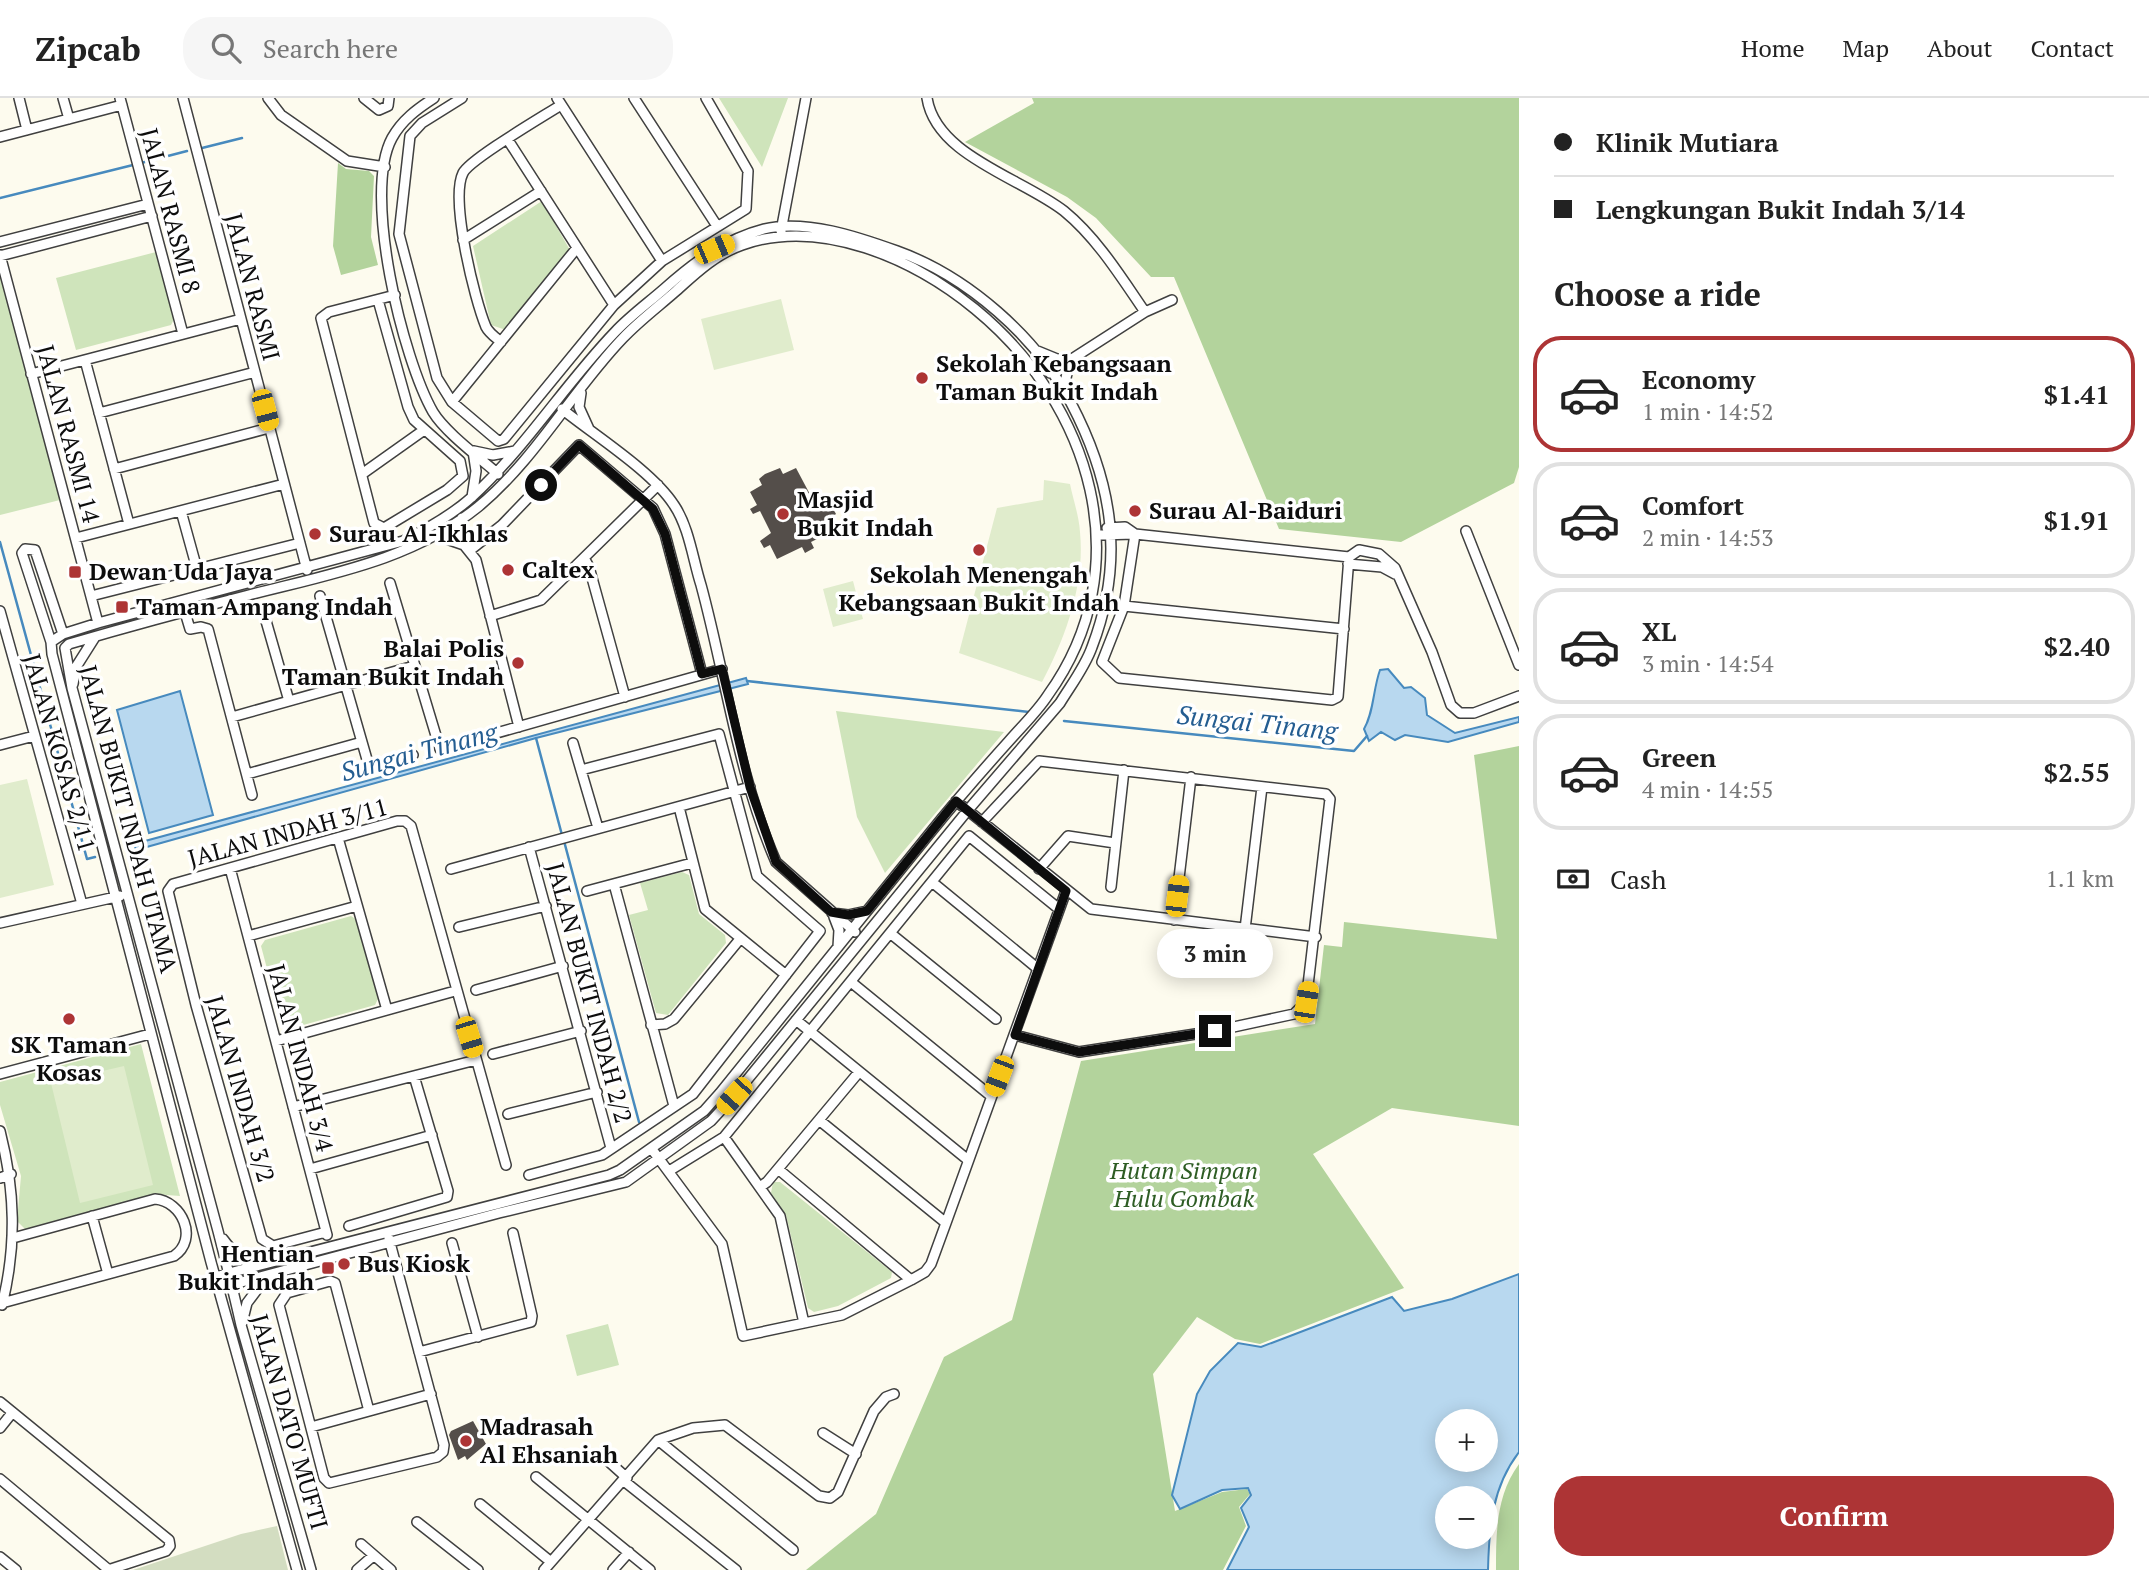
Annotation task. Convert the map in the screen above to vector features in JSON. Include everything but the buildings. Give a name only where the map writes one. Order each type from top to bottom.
[{"type":"street","points":[[19,98],[27,130]]},
{"type":"street","points":[[63,98],[69,119]]},
{"type":"street","name":"JALAN RASMI","points":[[183,98],[310,579]]},
{"type":"street","points":[[268,98],[281,115],[347,161],[385,167]]},
{"type":"street","points":[[364,98],[379,110],[388,106],[388,98]]},
{"type":"street","points":[[433,98],[408,116],[391,139],[385,167],[383,247],[420,385],[435,415],[505,480]]},
{"type":"street","points":[[462,98],[422,123],[410,136],[399,225],[437,378],[452,402],[492,439],[504,439],[614,304],[662,261],[717,226],[741,215],[746,209],[748,172],[706,98]]},
{"type":"street","points":[[634,98],[717,226]]},
{"type":"street","points":[[780,232],[806,98]]},
{"type":"street","points":[[928,98],[936,125],[952,143],[1064,211],[1113,265],[1145,312]]},
{"type":"street","points":[[501,342],[486,328],[463,240],[459,206],[462,176],[465,169],[559,101],[662,261]]},
{"type":"street","points":[[0,137],[121,102]]},
{"type":"street","name":"JALAN RASMI 8","points":[[121,102],[183,334]]},
{"type":"street","points":[[508,140],[576,250],[614,304]]},
{"type":"street","points":[[463,240],[541,191]]},
{"type":"street","points":[[0,242],[148,204]]},
{"type":"street","points":[[0,255],[152,216]]},
{"type":"street","name":"JALAN BUKIT INDAH UTAMA","points":[[51,642],[63,634],[98,623],[403,541],[430,527],[472,497],[515,452],[617,330],[686,269],[714,249],[764,229],[826,239],[920,270],[1004,333],[1042,378],[1083,461],[1098,531],[1091,593],[1079,636],[1048,696],[956,801],[704,1111],[609,1175],[386,1230],[216,1277]]},
{"type":"street","name":"JALAN BUKIT INDAH UTAMA","points":[[63,634],[36,550],[25,549],[22,553],[51,642],[150,1034],[219,1288],[232,1285],[389,1241],[619,1186],[711,1121],[968,810],[1060,704],[1092,649],[1107,598],[1111,531],[1106,487],[1096,455],[1068,395],[1035,350],[989,307],[923,260],[830,231],[780,232],[735,247],[705,265],[623,338],[505,480],[463,518],[436,535],[406,552],[69,643],[65,648],[72,688],[232,1285]]},
{"type":"street","points":[[452,402],[576,250]]},
{"type":"street","name":"JALAN RASMI 14","points":[[0,255],[98,623]]},
{"type":"street","points":[[377,300],[408,407],[424,430],[460,461],[463,476],[447,490],[384,528],[374,523],[321,318],[329,312],[395,295]]},
{"type":"street","points":[[1042,378],[1145,312],[1172,300]]},
{"type":"street","points":[[31,374],[241,319]]},
{"type":"street","points":[[1035,350],[1057,359],[1070,359]]},
{"type":"street","points":[[1068,395],[1066,377],[1070,359]]},
{"type":"street","points":[[85,360],[129,524]]},
{"type":"street","points":[[99,413],[255,372]]},
{"type":"street","points":[[583,388],[579,407],[591,432]]},
{"type":"street","points":[[555,403],[658,485],[682,519],[750,787],[776,862],[863,938]]},
{"type":"street","points":[[553,425],[575,423],[591,432]]},
{"type":"street","points":[[114,469],[270,428]]},
{"type":"street","points":[[362,474],[424,430]]},
{"type":"street","points":[[467,548],[502,525],[579,445],[653,509],[665,534],[702,674]]},
{"type":"street","points":[[473,451],[493,455],[515,452]]},
{"type":"street","points":[[472,497],[476,471],[473,451]]},
{"type":"street","points":[[76,538],[284,484]]},
{"type":"street","points":[[490,616],[541,600],[658,485]]},
{"type":"street","points":[[181,511],[197,569]]},
{"type":"street","points":[[463,518],[467,548],[476,560],[519,727]]},
{"type":"street","points":[[1098,531],[1125,527],[1135,534],[1349,560],[1382,566],[1399,578]]},
{"type":"street","points":[[1466,531],[1519,666]]},
{"type":"street","points":[[1135,534],[1124,606],[1102,662],[1119,678],[1332,700],[1338,697],[1341,690],[1349,560],[1359,550],[1379,554],[1392,564],[1432,652],[1451,705],[1460,713],[1474,713],[1519,696]]},
{"type":"street","points":[[436,535],[467,548]]},
{"type":"street","points":[[91,596],[300,543]]},
{"type":"street","points":[[584,558],[625,696]]},
{"type":"street","points":[[390,583],[440,749],[722,669]]},
{"type":"street","points":[[320,596],[368,763],[371,768],[377,768],[413,755]]},
{"type":"street","points":[[182,601],[190,629],[208,629],[252,795]]},
{"type":"street","points":[[1124,606],[1344,629]]},
{"type":"street","name":"JALAN KOSAS 2/11","points":[[0,611],[82,904]]},
{"type":"street","points":[[264,614],[289,701]]},
{"type":"street","points":[[72,688],[76,667],[96,636]]},
{"type":"street","points":[[232,717],[414,666]]},
{"type":"street","points":[[529,1175],[603,1155],[692,1094],[820,931],[757,876],[719,734],[581,770]]},
{"type":"street","points":[[0,745],[34,736]]},
{"type":"street","points":[[247,774],[362,742]]},
{"type":"street","points":[[573,743],[598,828]]},
{"type":"street","points":[[982,822],[1039,761],[1326,794],[1330,799],[1316,937],[1306,1002],[1294,1014],[1215,1031],[1079,1052],[1015,1035]]},
{"type":"street","points":[[1111,887],[1124,770]]},
{"type":"street","points":[[1174,920],[1191,778]]},
{"type":"street","points":[[451,869],[750,787]]},
{"type":"street","points":[[1244,929],[1262,787]]},
{"type":"street","points":[[956,801],[1066,891],[1100,912],[1316,937]]},
{"type":"street","points":[[679,807],[705,909],[786,975]]},
{"type":"street","name":"JALAN INDAH 3/11","points":[[173,884],[405,821],[411,826],[455,991]]},
{"type":"street","points":[[669,1171],[724,1137],[970,836],[1059,909]]},
{"type":"street","points":[[1039,869],[1068,836],[1115,843]]},
{"type":"street","points":[[338,838],[387,1010]]},
{"type":"street","name":"JALAN BUKIT INDAH 2/2","points":[[529,848],[611,1148]]},
{"type":"street","points":[[587,891],[692,863]]},
{"type":"street","name":"JALAN INDAH 3/4","points":[[230,868],[333,1257]]},
{"type":"street","points":[[932,883],[1037,968]]},
{"type":"street","name":"JALAN INDAH 3/2","points":[[173,884],[168,891],[196,1005],[262,1239],[273,1246],[326,1232]]},
{"type":"street","points":[[614,884],[674,1107]]},
{"type":"street","points":[[651,1148],[722,1244],[743,1336],[842,1315],[911,1280],[931,1264],[1066,891]]},
{"type":"street","points":[[0,923],[129,894]]},
{"type":"street","points":[[248,936],[358,906]]},
{"type":"street","points":[[459,927],[546,906]]},
{"type":"street","points":[[831,912],[848,915],[867,911]]},
{"type":"street","points":[[831,912],[839,930],[838,947]]},
{"type":"street","points":[[890,933],[996,1019]]},
{"type":"street","points":[[651,1025],[665,1024],[674,1019],[740,939]]},
{"type":"street","points":[[476,990],[563,966]]},
{"type":"street","points":[[851,982],[991,1096]]},
{"type":"street","points":[[276,1041],[455,991],[506,1165]]},
{"type":"street","points":[[796,1020],[968,1160]]},
{"type":"street","points":[[493,1054],[581,1031]]},
{"type":"street","points":[[0,1074],[150,1034]]},
{"type":"street","points":[[293,1107],[476,1060]]},
{"type":"street","points":[[760,1187],[859,1072]]},
{"type":"street","points":[[349,1226],[447,1197],[448,1191],[414,1076]]},
{"type":"street","points":[[508,1114],[597,1092]]},
{"type":"street","points":[[819,1120],[946,1223]]},
{"type":"street","points":[[0,1131],[11,1174],[13,1237],[1,1306],[174,1256],[182,1251],[187,1239],[179,1208],[167,1200],[155,1199],[13,1237]]},
{"type":"street","points":[[310,1169],[432,1135]]},
{"type":"street","points":[[724,1137],[780,1216],[804,1323]]},
{"type":"street","points":[[778,1169],[911,1280]]},
{"type":"street","points":[[0,1178],[11,1174]]},
{"type":"street","points":[[92,1216],[108,1274]]},
{"type":"street","points":[[369,1411],[335,1283],[330,1281],[287,1293],[281,1297],[279,1305],[324,1478],[329,1483],[443,1452],[386,1230]]},
{"type":"street","points":[[218,1231],[230,1249],[247,1260],[263,1264]]},
{"type":"street","points":[[419,1352],[531,1322],[513,1233]]},
{"type":"street","points":[[452,1243],[478,1337]]},
{"type":"street","points":[[241,1325],[247,1303],[268,1275]]},
{"type":"street","name":"JALAN DATO' MUFTI","points":[[232,1285],[311,1570]]},
{"type":"street","name":"JALAN DATO' MUFTI","points":[[219,1288],[297,1570]]},
{"type":"street","points":[[311,1427],[430,1394]]},
{"type":"street","points":[[480,1504],[548,1566],[658,1440],[693,1428],[725,1425],[819,1496],[830,1498],[838,1492],[874,1411],[886,1397],[894,1394]]},
{"type":"street","points":[[0,1402],[169,1540],[170,1546],[166,1551],[108,1570],[0,1479]]},
{"type":"street","points":[[0,1428],[12,1413]]},
{"type":"street","points":[[823,1433],[856,1454]]},
{"type":"street","points":[[658,1440],[793,1550]]},
{"type":"street","points":[[607,1460],[625,1479],[736,1570]]},
{"type":"street","points":[[536,1477],[650,1570]]},
{"type":"street","points":[[417,1522],[478,1570]]},
{"type":"street","points":[[361,1544],[391,1570]]},
{"type":"street","points":[[613,1570],[629,1552]]},
{"type":"street","points":[[357,1570],[373,1556]]},
{"type":"street","points":[[0,1557],[16,1570]]},
{"type":"green space","points":[[719,98],[788,98],[762,167]]},
{"type":"green space","points":[[1032,98],[1519,98],[1519,467],[1514,483],[1401,542],[1279,529],[1174,277],[1151,277],[1096,218],[1067,197],[965,142],[1034,103]]},
{"type":"green space","points":[[338,163],[346,169],[369,171],[374,176],[371,237],[378,265],[341,275],[333,246]]},
{"type":"green space","points":[[542,201],[571,252],[506,330],[491,325],[473,246]]},
{"type":"green space","points":[[156,252],[174,319],[171,325],[76,350],[56,278]]},
{"type":"green space","points":[[0,275],[60,500],[0,515]]},
{"type":"green space","points":[[781,299],[794,350],[714,370],[701,319]]},
{"type":"green space","points":[[1044,480],[1070,484],[1080,532],[1081,552],[1072,610],[1059,647],[1042,682],[959,653],[997,508],[1043,500]]},
{"type":"green space","points":[[853,581],[863,619],[833,627],[823,589]]},
{"type":"green space","points":[[836,711],[1004,732],[885,873],[857,817]]},
{"type":"green space","name":"Hutan Simpan Hulu Gombak","points":[[1519,746],[1519,1126],[1392,1108],[1313,1154],[1404,1288],[1260,1344],[1235,1339],[1197,1317],[1153,1374],[1175,1511],[1222,1492],[1247,1489],[1250,1494],[1239,1507],[1246,1526],[1223,1570],[806,1570],[876,1514],[944,1357],[1012,1320],[1081,1061],[1315,1024],[1324,945],[1342,947],[1344,922],[1497,939],[1474,755]]},
{"type":"green space","points":[[27,779],[54,885],[0,898],[0,785]]},
{"type":"green space","points":[[682,872],[689,875],[699,914],[725,935],[726,943],[668,1015],[656,1013],[629,915],[648,910],[640,883]]},
{"type":"green space","points":[[351,916],[357,920],[378,999],[375,1005],[289,1029],[282,1025],[261,946],[265,940]]},
{"type":"green space","points":[[141,1044],[180,1196],[154,1194],[25,1229],[17,1221],[21,1176],[0,1105],[0,1082]]},
{"type":"green space","points":[[124,1066],[153,1185],[80,1203],[51,1083]]},
{"type":"green space","points":[[773,1182],[780,1182],[892,1272],[891,1278],[838,1306],[814,1312],[808,1308],[786,1215],[771,1193]]},
{"type":"green space","points":[[608,1324],[619,1365],[577,1376],[566,1335]]},
{"type":"green space","points":[[1519,1464],[1519,1570],[1496,1570],[1499,1515],[1511,1476]]},
{"type":"green space","points":[[277,1526],[288,1570],[133,1570],[241,1534]]},
{"type":"water","points":[[1388,669],[1404,688],[1411,687],[1425,698],[1427,715],[1455,733],[1519,717],[1519,722],[1448,742],[1405,735],[1395,740],[1381,732],[1369,741],[1364,729],[1370,715],[1380,670]]},
{"type":"water","points":[[746,678],[748,684],[536,738],[136,850],[134,844]]},
{"type":"water","points":[[180,691],[213,815],[149,833],[117,710]]},
{"type":"water","points":[[1519,1274],[1519,1452],[1498,1493],[1498,1486],[1435,1486],[1435,1549],[1489,1549],[1488,1570],[1227,1570],[1249,1527],[1241,1508],[1251,1495],[1248,1488],[1222,1490],[1180,1509],[1172,1495],[1197,1394],[1210,1371],[1238,1343],[1261,1347],[1392,1297],[1404,1311],[1452,1299]]},
{"type":"waterway","points":[[198,149],[242,138]]},
{"type":"waterway","points":[[141,163],[187,151]]},
{"type":"waterway","points":[[0,198],[133,165]]},
{"type":"waterway","name":"Sungai Tinang","points":[[0,542],[87,859],[95,857]]},
{"type":"waterway","name":"Sungai Tinang","points":[[747,681],[1029,712]]},
{"type":"waterway","name":"Sungai Tinang","points":[[1064,721],[1354,751],[1367,736]]},
{"type":"waterway","points":[[536,738],[562,835]]},
{"type":"waterway","points":[[564,841],[639,1122]]},
{"type":"place","name":"Sekolah Kebangsaan Taman Bukit Indah","points":[[922,378]]},
{"type":"place","name":"Surau Al-Baiduri","points":[[1135,511]]},
{"type":"place","name":"Masjid Bukit Indah","points":[[783,514]]},
{"type":"place","name":"Surau Al-Ikhlas","points":[[315,534]]},
{"type":"place","name":"Sekolah Menengah Kebangsaan Bukit Indah","points":[[979,550]]},
{"type":"place","name":"Caltex","points":[[508,570]]},
{"type":"place","name":"Dewan Uda Jaya","points":[[75,572]]},
{"type":"place","name":"Taman Ampang Indah","points":[[122,607]]},
{"type":"place","name":"Balai Polis Taman Bukit Indah","points":[[518,663]]},
{"type":"place","name":"SK Taman Kosas","points":[[69,1019]]},
{"type":"place","name":"Bus Kiosk","points":[[344,1264]]},
{"type":"place","name":"Hentian Bukit Indah","points":[[328,1268]]},
{"type":"place","name":"Madrasah Al Ehsaniah","points":[[466,1441]]},
{"type":"route","points":[[541,485],[579,445],[653,509],[665,534],[702,674],[722,669],[750,787],[776,862],[831,912],[848,915],[867,911],[956,801],[1066,891],[1015,1035],[1079,1052],[1215,1031]]}]
